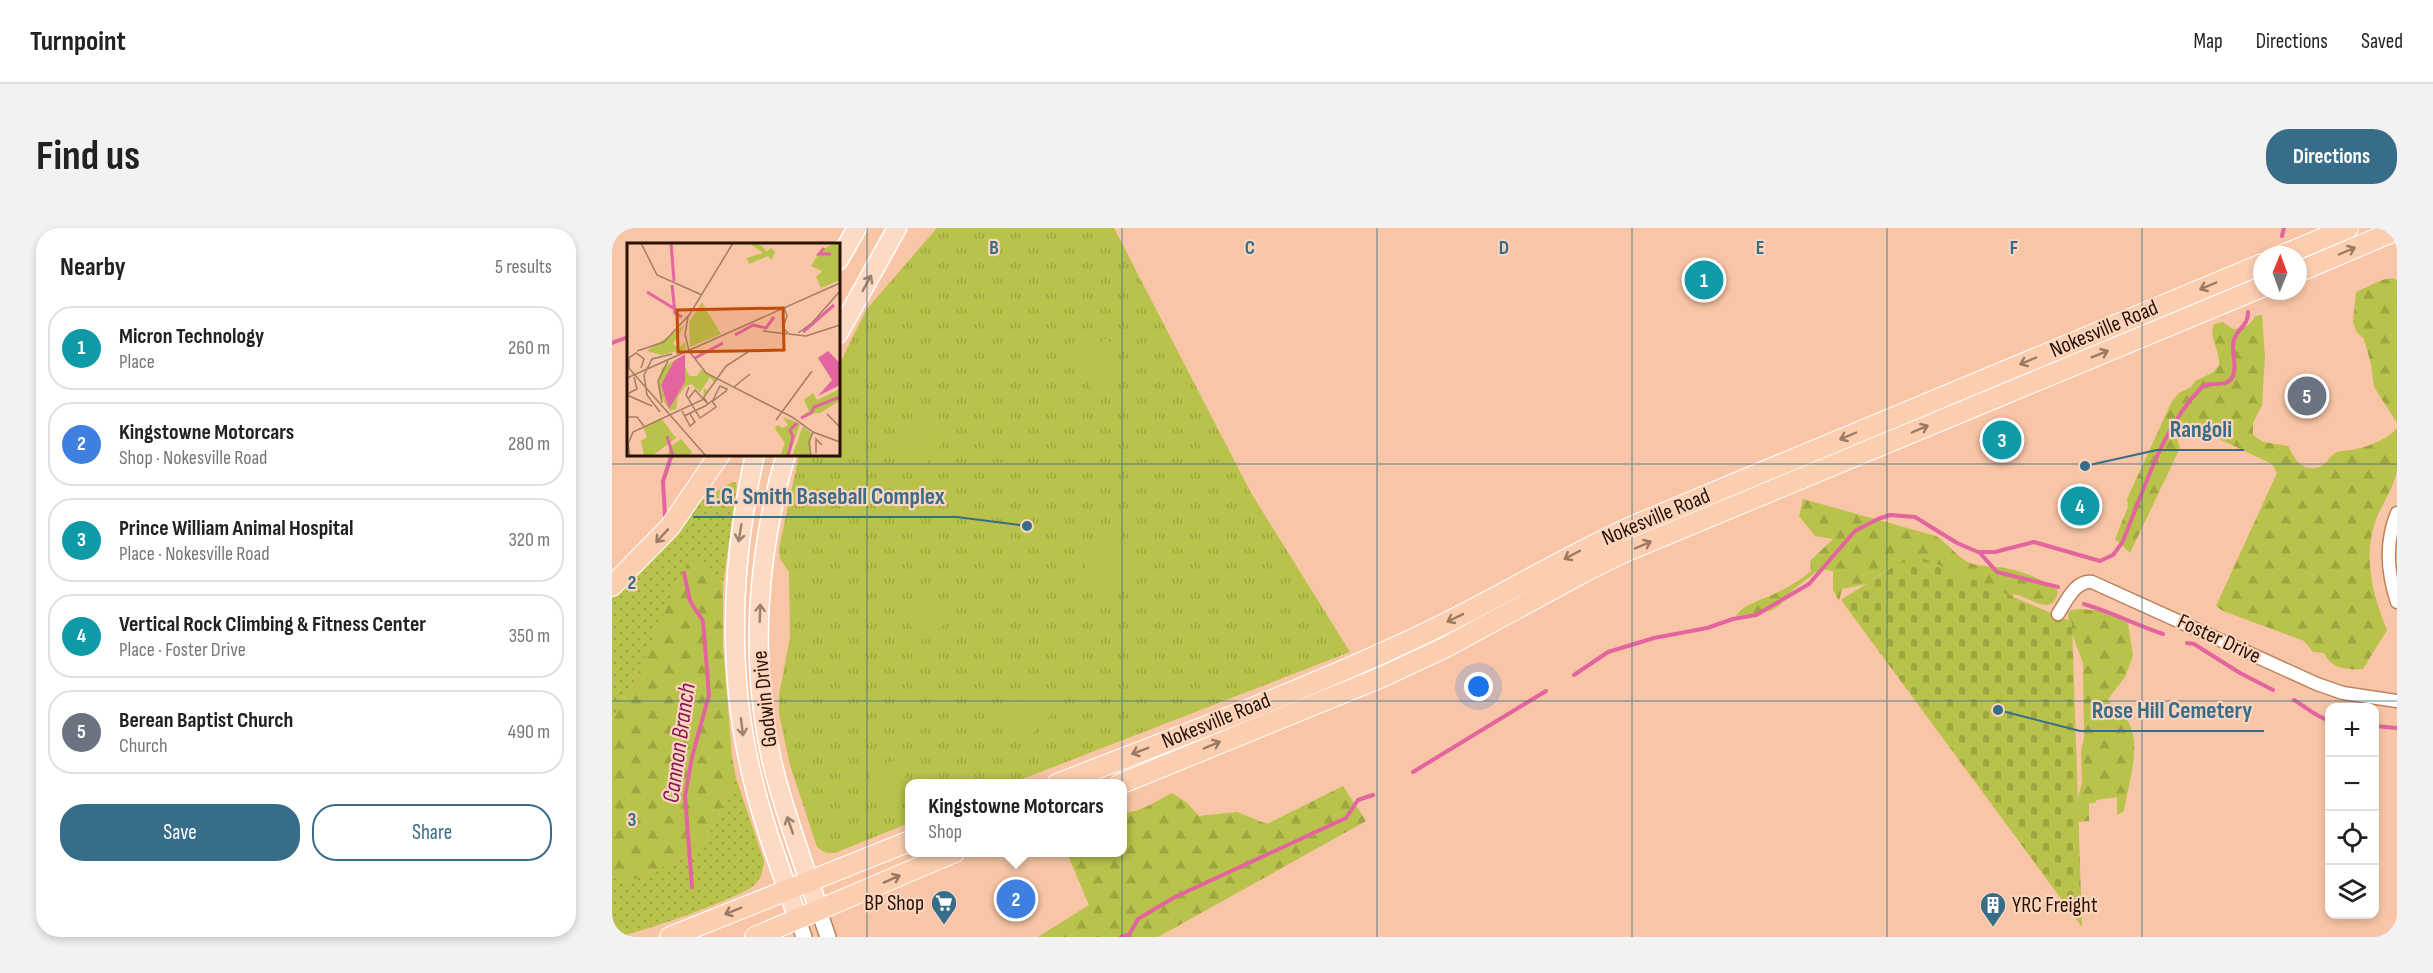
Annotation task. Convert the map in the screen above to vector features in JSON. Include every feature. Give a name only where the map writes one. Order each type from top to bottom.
[{"type":"highway","points":[[2305,246],[2348,228]]},
{"type":"highway","points":[[2307,268],[2397,231]]},
{"type":"highway","name":"Nokesville Road","points":[[1067,779],[1367,660],[1464,614],[1588,546],[1633,526],[2253,268]]},
{"type":"highway","name":"Nokesville Road","points":[[1127,780],[1392,672],[1444,648],[1622,553],[2253,291]]},
{"type":"highway","points":[[612,586],[670,527],[719,456]]},
{"type":"highway","points":[[670,936],[905,843]]},
{"type":"highway","points":[[755,937],[801,928],[819,910],[943,857]]},
{"type":"main road","points":[[840,258],[857,228]]},
{"type":"main road","points":[[840,330],[897,228]]},
{"type":"main road","name":"Godwin Drive","points":[[755,456],[738,550],[734,630],[737,685],[744,738],[753,781],[801,928]]},
{"type":"main road","name":"Godwin Drive","points":[[786,456],[767,530],[761,578],[760,676],[772,760],[782,800],[819,910]]},
{"type":"street","points":[[2397,513],[2391,531],[2388,556],[2397,602]]},
{"type":"street","name":"Foster Drive","points":[[2058,614],[2078,586],[2085,582],[2092,582],[2317,684],[2343,693],[2397,701]]},
{"type":"street","name":"Godwin Drive","points":[[819,910],[828,937]]},
{"type":"green space","points":[[937,228],[1114,228],[1251,493],[1350,652],[1022,779],[905,779],[905,825],[835,853],[826,853],[817,847],[790,765],[779,714],[779,695],[790,637],[789,572],[780,559],[779,548],[799,456],[840,456],[840,363],[866,310]]},
{"type":"green space","points":[[2392,278],[2397,280],[2397,423],[2374,387],[2364,339],[2356,331],[2353,322],[2356,292]]},
{"type":"green space","points":[[2262,315],[2265,357],[2262,405],[2253,423],[2253,435],[2263,442],[2288,446],[2299,463],[2306,467],[2316,468],[2323,465],[2337,452],[2373,444],[2389,436],[2397,428],[2396,476],[2377,517],[2370,545],[2373,588],[2387,630],[2363,669],[2345,669],[2335,665],[2324,653],[2313,652],[2304,641],[2223,611],[2216,606],[2277,473],[2272,464],[2196,428],[2184,426],[2180,428],[2176,436],[2180,448],[2130,553],[2115,539],[2128,507],[2127,499],[2172,401],[2179,393],[2191,387],[2195,381],[2212,373],[2219,366],[2213,340],[2214,324],[2223,322],[2233,329],[2240,328],[2248,325],[2255,316]]},
{"type":"green space","points":[[1107,338],[1126,370],[1093,391],[1074,359]]},
{"type":"green space","points":[[915,415],[945,440],[920,472],[889,447]]},
{"type":"green space","points":[[735,482],[737,486],[723,584],[698,561],[687,564],[633,684],[612,719],[612,598],[657,555],[700,501]]},
{"type":"green space","points":[[1803,499],[1936,536],[1968,562],[2013,570],[2045,582],[2058,591],[2055,599],[2051,604],[2039,604],[2019,595],[2013,594],[2013,599],[1890,568],[1866,584],[1842,589],[1839,601],[1833,590],[1833,571],[1820,569],[1790,592],[1779,606],[1770,611],[1736,616],[1748,605],[1784,589],[1811,571],[1810,561],[1833,539],[1815,536],[1799,516]]},
{"type":"green space","points":[[1120,534],[1143,575],[1104,598],[1080,557]]},
{"type":"green space","points":[[1913,554],[2072,622],[2082,927],[1841,600]]},
{"type":"green space","points":[[691,560],[698,561],[723,584],[723,645],[732,757],[736,778],[705,843],[696,851],[638,878],[623,882],[612,877],[612,719],[633,684],[673,593]]},
{"type":"green space","points":[[927,592],[949,621],[923,641],[900,613]]},
{"type":"green space","points":[[2079,609],[2103,611],[2128,623],[2133,656],[2125,677],[2108,699],[2132,729],[2134,752],[2124,811],[2117,815],[2117,797],[2097,800],[2095,803],[2089,803],[2089,821],[2078,822],[2078,798],[2082,782],[2081,751],[2084,738],[2083,663],[2069,626],[2068,613]]},
{"type":"green space","points":[[1028,688],[1053,712],[1029,737],[1004,713]]},
{"type":"green space","points":[[899,759],[905,779],[905,792],[878,802],[867,770]]},
{"type":"green space","points":[[736,778],[764,861],[758,881],[744,892],[707,907],[640,931],[612,937],[612,877],[623,882],[638,878],[696,851],[705,843]]},
{"type":"green space","points":[[1343,786],[1366,821],[1158,937],[1038,937],[1089,905],[1069,857],[1127,857],[1127,812],[1141,809],[1172,793],[1187,803],[1199,816],[1237,812],[1267,824]]},
{"type":"waterway","points":[[2282,236],[2284,228]]},
{"type":"waterway","points":[[1574,675],[1608,652],[1654,638],[1707,628],[1733,619],[1756,615],[1809,584],[1855,531],[1890,515],[1915,517],[1957,543],[1978,552],[1995,552],[2034,542],[2100,561],[2113,555],[2122,543],[2164,441],[2187,404],[2205,385],[2226,383],[2233,376],[2234,340],[2245,324],[2248,312]]},
{"type":"waterway","name":"Cannon Branch","points":[[612,343],[627,337]]},
{"type":"waterway","name":"Cannon Branch","points":[[665,516],[663,481],[671,456]]},
{"type":"waterway","points":[[1980,553],[1997,572],[2058,587]]},
{"type":"waterway","name":"Cannon Branch","points":[[684,573],[690,601],[703,621],[709,695],[692,757],[685,796],[692,887]]},
{"type":"waterway","points":[[2084,604],[2163,634]]},
{"type":"waterway","points":[[2187,643],[2194,644],[2240,673],[2273,690]]},
{"type":"waterway","points":[[1413,772],[1546,691]]},
{"type":"waterway","points":[[2294,700],[2325,719]]},
{"type":"waterway","points":[[2379,726],[2397,728]]},
{"type":"waterway","points":[[1121,937],[1129,935],[1138,919],[1175,897],[1346,818],[1358,800],[1373,795]]},
{"type":"place","name":"Micron Technology","points":[[1704,280]]},
{"type":"place","name":"Berean Baptist Church","points":[[2307,396]]},
{"type":"place","name":"Prince William Animal Hospital","points":[[2002,440]]},
{"type":"place","name":"Rangoli","points":[[2085,466]]},
{"type":"place","name":"Vertical Rock Climbing & Fitness Center","points":[[2080,506]]},
{"type":"place","name":"E.G. Smith Baseball Complex","points":[[1027,526]]},
{"type":"place","name":"Rose Hill Cemetery","points":[[1998,710]]},
{"type":"place","name":"Kingstowne Motorcars","points":[[1016,899]]},
{"type":"place","name":"BP Shop","points":[[944,926]]},
{"type":"place","name":"YRC Freight","points":[[1993,928]]}]
